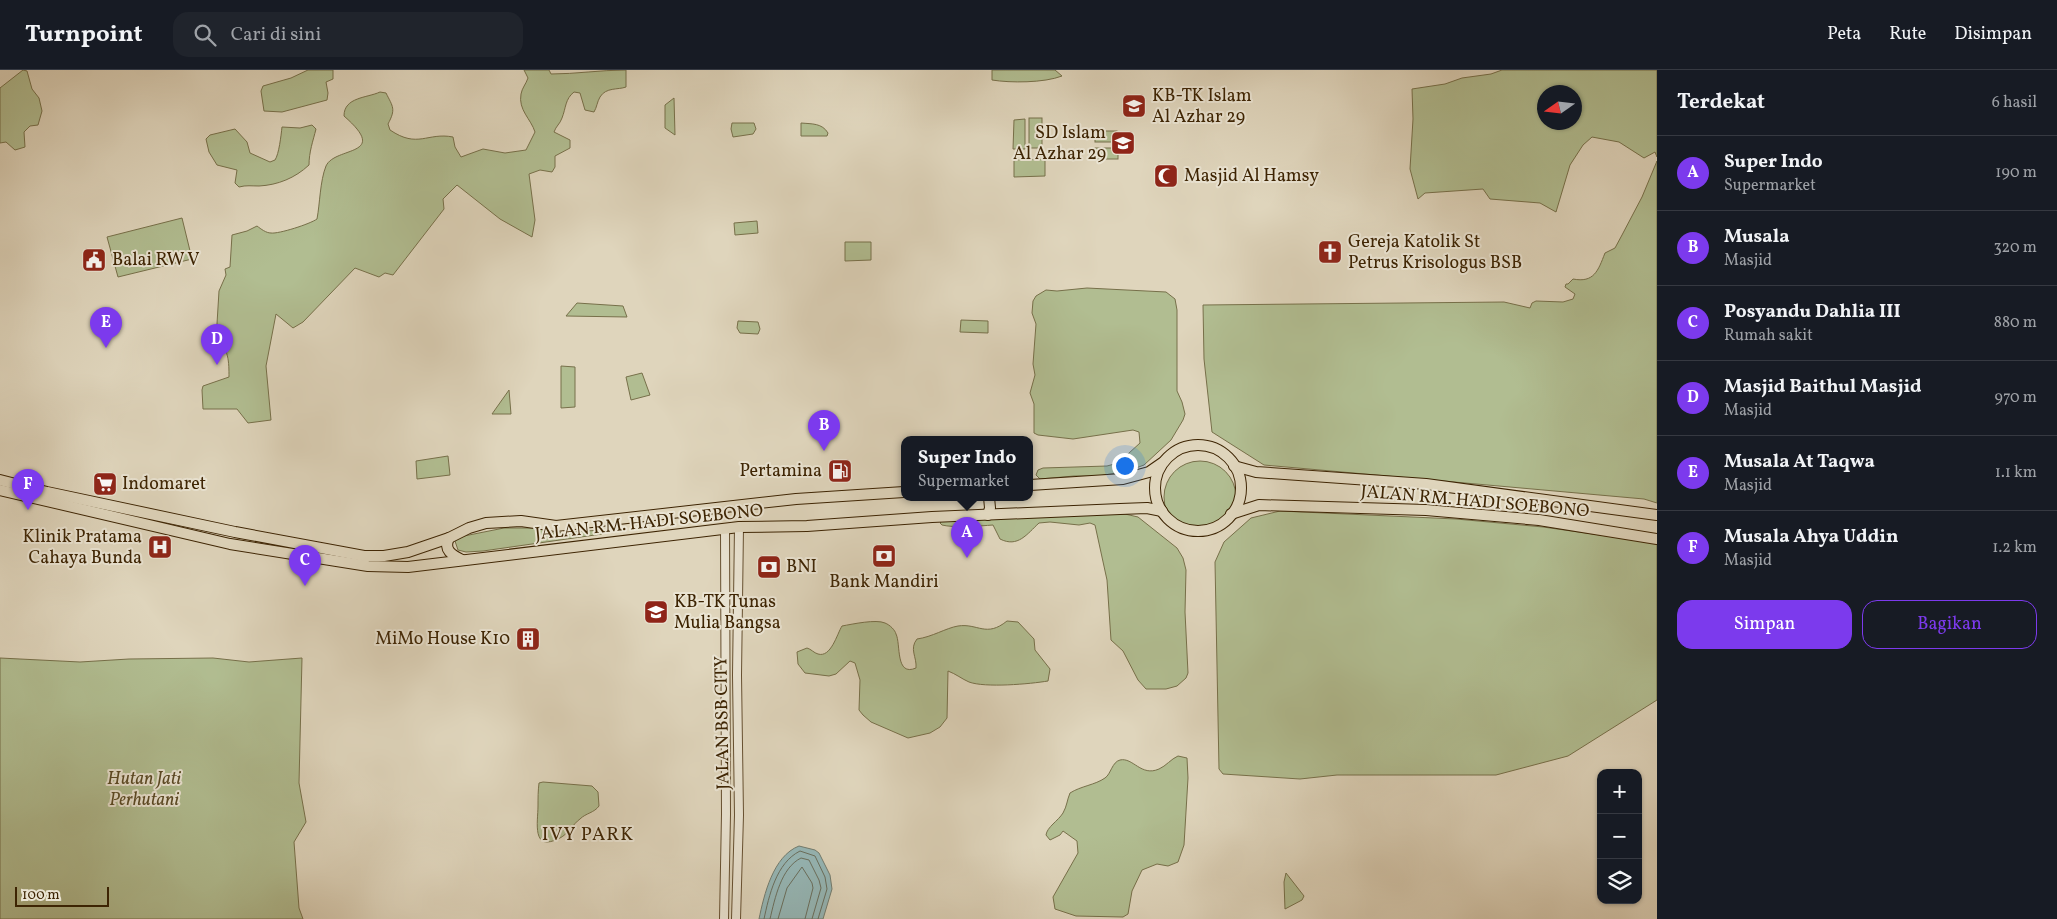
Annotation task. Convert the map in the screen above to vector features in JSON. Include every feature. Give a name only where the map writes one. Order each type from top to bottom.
[{"type":"main road","name":"JALAN RM. HADI SOEBONO","points":[[1033,485],[1123,479],[1149,472],[1183,447],[1195,445],[1212,447],[1226,456],[1234,466],[1256,472],[1426,484],[1657,515]]},
{"type":"main road","points":[[1162,511],[1156,499],[1155,486],[1157,473],[1164,461]]},
{"type":"main road","points":[[1231,514],[1238,503],[1240,491],[1239,478],[1234,466]]},
{"type":"main road","points":[[0,480],[47,492],[236,532],[322,555]]},
{"type":"main road","points":[[0,490],[236,545],[322,555]]},
{"type":"main road","name":"JALAN RM. HADI SOEBONO","points":[[322,555],[384,556],[423,548],[469,528],[486,523],[521,521],[556,526],[796,499],[901,492]]},
{"type":"main road","points":[[988,515],[989,501]]},
{"type":"main road","name":"JALAN RM. HADI SOEBONO","points":[[322,555],[368,566],[408,567],[739,527],[807,526],[1147,508],[1162,511],[1170,521],[1181,528],[1202,531],[1217,526],[1231,514],[1260,505],[1426,510],[1539,520],[1657,539]]},
{"type":"main road","points":[[236,532],[236,545]]},
{"type":"main road","points":[[449,538],[446,544],[448,550],[462,560]]},
{"type":"street","name":"JALAN BSB CITY","points":[[736,919],[740,815],[737,675],[739,527]]},
{"type":"street","name":"JALAN BSB CITY","points":[[724,919],[726,814],[725,529]]},
{"type":"green space","points":[[23,70],[27,71],[32,89],[39,98],[42,111],[38,125],[30,126],[24,132],[25,147],[15,150],[6,142],[0,143],[0,88]]},
{"type":"green space","points":[[308,70],[333,70],[333,79],[326,82],[327,100],[282,112],[264,111],[261,91],[263,86],[291,78]]},
{"type":"green space","points":[[524,70],[549,70],[551,74],[626,70],[626,87],[605,92],[599,99],[594,112],[585,110],[580,93],[574,92],[569,98],[561,120],[554,132],[570,140],[570,148],[555,156],[555,167],[552,172],[540,170],[529,174],[535,220],[532,237],[500,219],[457,185],[443,199],[444,209],[393,275],[385,273],[379,277],[355,268],[303,322],[293,328],[276,314],[266,366],[271,420],[248,423],[237,409],[203,409],[203,386],[229,377],[226,351],[216,340],[219,291],[226,275],[225,269],[230,267],[232,235],[257,226],[269,233],[281,232],[317,219],[321,185],[326,166],[331,160],[361,145],[362,138],[357,129],[344,116],[348,105],[363,97],[380,92],[386,93],[393,108],[388,124],[390,130],[400,136],[415,139],[436,136],[453,137],[455,147],[461,157],[483,149],[505,153],[526,150],[535,132],[521,105],[522,92],[528,78]]},
{"type":"green space","points":[[992,70],[1055,70],[1062,76],[1037,81],[999,81],[992,80]]},
{"type":"green space","points":[[1502,70],[1657,70],[1657,157],[1655,152],[1644,158],[1619,142],[1592,137],[1583,145],[1570,165],[1556,212],[1540,203],[1490,199],[1483,189],[1425,193],[1418,199],[1410,169],[1413,119],[1412,89],[1445,84],[1462,78],[1491,74]]},
{"type":"green space","points":[[674,98],[675,135],[665,128],[665,105]]},
{"type":"green space","points":[[1029,118],[1042,118],[1042,148],[1029,148]]},
{"type":"green space","points":[[1025,119],[1025,149],[1013,149],[1014,120]]},
{"type":"green space","points":[[732,123],[754,123],[756,129],[753,134],[733,137]]},
{"type":"green space","points":[[801,123],[823,127],[828,133],[827,136],[801,136]]},
{"type":"green space","points":[[312,125],[316,129],[310,151],[309,165],[292,177],[259,186],[239,187],[235,183],[237,170],[217,165],[209,152],[206,139],[210,135],[235,129],[247,142],[250,153],[270,162],[275,160],[280,145],[282,127],[300,128]]},
{"type":"green space","points":[[1095,131],[1117,131],[1117,142],[1095,142]]},
{"type":"green space","points":[[1095,148],[1118,148],[1118,159],[1095,159]]},
{"type":"green space","points":[[1045,159],[1045,176],[1014,177],[1014,160]]},
{"type":"green space","points":[[1657,161],[1657,503],[1644,499],[1264,465],[1212,432],[1204,359],[1203,305],[1504,302],[1530,308],[1532,303],[1536,301],[1563,302],[1573,299],[1575,294],[1565,287],[1566,284],[1573,279],[1580,280],[1591,277],[1600,265],[1605,253],[1615,248],[1642,197]]},
{"type":"green space","points":[[182,218],[192,259],[118,277],[107,237]]},
{"type":"green space","points":[[757,221],[758,233],[735,235],[734,223]]},
{"type":"green space","points":[[845,242],[871,242],[871,260],[845,261]]},
{"type":"green space","points":[[1087,288],[1166,292],[1175,299],[1177,310],[1177,391],[1185,414],[1171,440],[1144,465],[1128,471],[1099,476],[1040,479],[1036,475],[1038,470],[1043,468],[1107,466],[1118,463],[1140,443],[1139,432],[1133,430],[1073,439],[1034,433],[1034,404],[1030,393],[1035,375],[1033,364],[1036,324],[1032,313],[1033,301],[1036,296],[1046,290],[1057,291]]},
{"type":"green space","points":[[577,303],[623,306],[627,317],[566,316]]},
{"type":"green space","points":[[961,320],[988,321],[988,333],[960,332]]},
{"type":"green space","points":[[738,321],[758,322],[760,329],[758,334],[740,333],[737,328]]},
{"type":"green space","points":[[561,366],[575,367],[575,407],[561,408]]},
{"type":"green space","points":[[642,373],[650,395],[631,400],[626,377]]},
{"type":"green space","points":[[509,390],[511,414],[492,414]]},
{"type":"green space","points":[[448,456],[450,475],[417,479],[416,461]]},
{"type":"green space","points":[[1200,461],[1220,467],[1230,477],[1236,497],[1230,517],[1220,527],[1200,533],[1180,527],[1170,517],[1164,497],[1170,477],[1180,467]]},
{"type":"green space","points":[[1280,511],[1456,519],[1543,527],[1657,543],[1657,700],[1568,756],[1496,775],[1337,775],[1300,779],[1223,774],[1219,769],[1215,562],[1224,542],[1251,518]]},
{"type":"green space","points":[[1102,513],[1125,514],[1138,517],[1177,548],[1183,558],[1186,570],[1185,612],[1188,673],[1186,678],[1177,686],[1166,689],[1146,689],[1138,680],[1123,651],[1111,640],[1107,580],[1095,525],[1090,523],[1079,525],[1050,522],[1039,523],[1022,538],[1012,542],[1000,539],[993,525],[953,526],[940,523],[942,521]]},
{"type":"green space","points":[[504,528],[536,528],[554,533],[602,530],[602,534],[483,551],[466,552],[458,550],[455,541],[459,537]]},
{"type":"green space","points":[[1007,621],[1018,622],[1034,639],[1035,650],[1050,669],[1048,681],[996,685],[976,684],[948,671],[947,718],[940,727],[930,733],[908,738],[871,722],[859,710],[860,680],[855,663],[850,661],[836,674],[829,676],[805,673],[798,664],[797,652],[807,648],[818,654],[827,652],[842,626],[864,622],[881,622],[889,625],[896,634],[902,664],[909,670],[916,668],[913,650],[917,639],[958,626],[993,629]]},
{"type":"green space","name":"Hutan Jati Perhutani","points":[[0,658],[80,662],[129,659],[213,658],[249,662],[302,658],[299,783],[306,822],[294,842],[299,908],[303,919],[0,919]]},
{"type":"green space","points":[[1178,756],[1187,758],[1188,778],[1184,845],[1178,862],[1168,866],[1157,864],[1142,870],[1132,891],[1128,914],[1123,917],[1076,916],[1055,909],[1053,897],[1078,853],[1077,841],[1063,831],[1060,835],[1050,840],[1046,835],[1048,829],[1063,813],[1070,793],[1105,778],[1117,761],[1129,761],[1142,769],[1153,771],[1162,768]]},
{"type":"green space","points":[[539,783],[592,786],[598,792],[599,806],[577,821],[560,838],[551,842],[544,842],[540,839],[537,827]]},
{"type":"green space","points":[[1286,873],[1304,896],[1302,900],[1285,909],[1284,882]]},
{"type":"water","points":[[799,846],[815,850],[819,853],[830,875],[832,889],[823,919],[759,919],[767,888],[776,867],[782,858]]},
{"type":"place","name":"KB-TK Islam Al Azhar 29","points":[[1134,106]]},
{"type":"place","name":"SD Islam Al Azhar 29","points":[[1123,143]]},
{"type":"place","name":"Masjid Al Hamsy","points":[[1166,176]]},
{"type":"place","name":"Gereja Katolik St Petrus Krisologus BSB","points":[[1330,252]]},
{"type":"place","name":"Balai RW V","points":[[94,260]]},
{"type":"place","name":"Musala At Taqwa","points":[[106,348]]},
{"type":"place","name":"Masjid Baithul Masjid","points":[[217,365]]},
{"type":"place","name":"Musala","points":[[824,451]]},
{"type":"place","name":"Pertamina","points":[[840,471]]},
{"type":"place","name":"Indomaret","points":[[105,484]]},
{"type":"place","name":"Musala Ahya Uddin","points":[[28,510]]},
{"type":"place","name":"Klinik Pratama Cahaya Bunda","points":[[160,547]]},
{"type":"place","name":"Bank Mandiri","points":[[884,556]]},
{"type":"place","name":"Super Indo","points":[[967,558]]},
{"type":"place","name":"BNI","points":[[769,567]]},
{"type":"place","name":"Posyandu Dahlia III","points":[[305,586]]},
{"type":"place","name":"KB-TK Tunas Mulia Bangsa","points":[[656,612]]},
{"type":"place","name":"MiMo House K10","points":[[528,639]]},
{"type":"district","name":"IVY PARK","points":[[588,835]]}]
